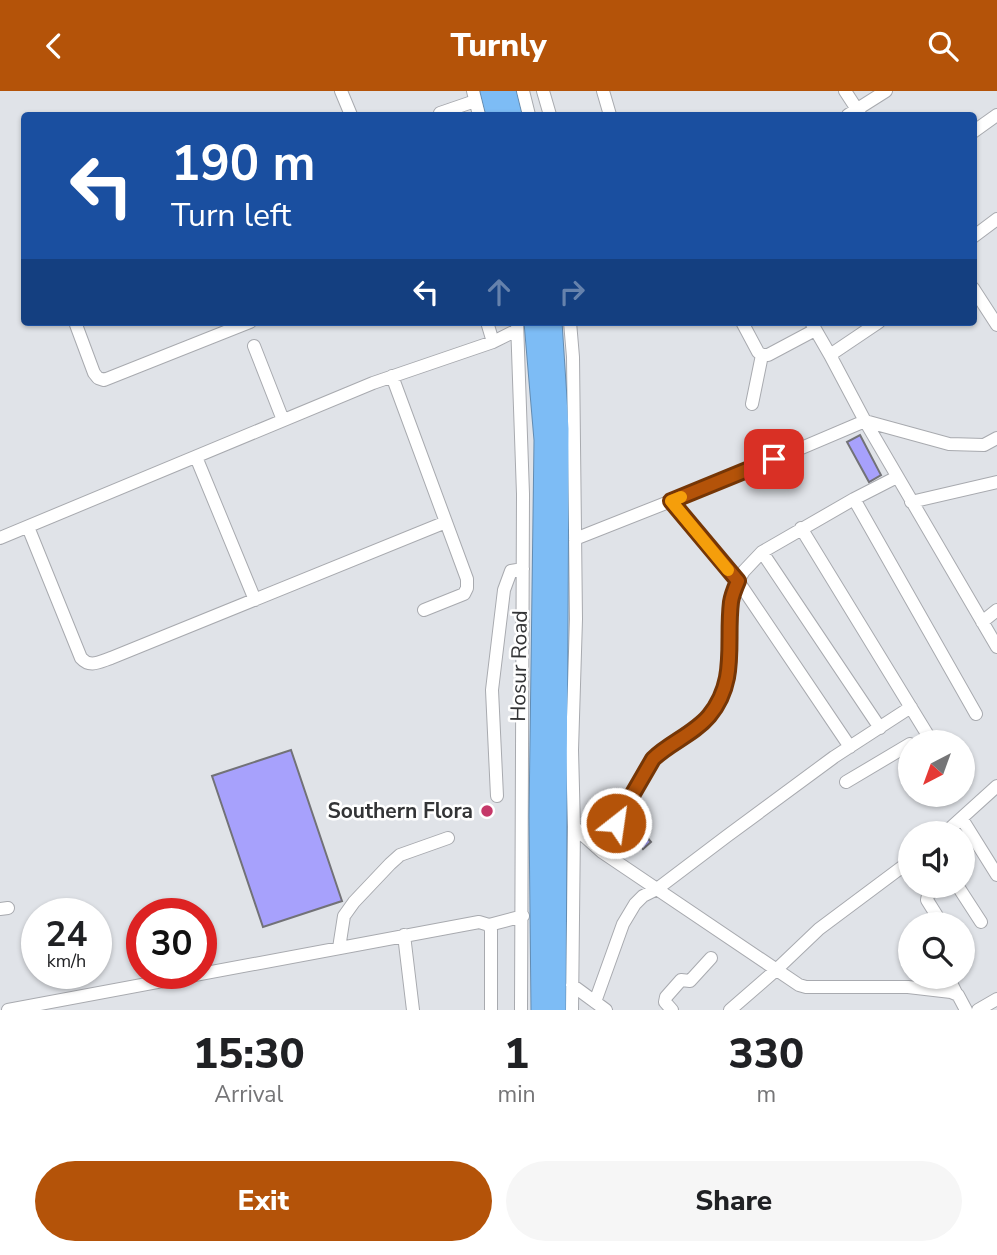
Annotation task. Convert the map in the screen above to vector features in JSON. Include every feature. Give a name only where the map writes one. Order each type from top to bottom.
[{"type":"highway","points":[[506,91],[511,112]]},
{"type":"highway","points":[[479,94],[494,112]]},
{"type":"highway","name":"Hosur Road","points":[[523,326],[544,440],[548,747],[556,1010]]},
{"type":"highway","name":"Hosur Road","points":[[541,1010],[539,816],[548,747],[559,429],[552,326]]},
{"type":"street","points":[[341,91],[350,112]]},
{"type":"street","points":[[523,91],[527,112]]},
{"type":"street","points":[[543,91],[549,112]]},
{"type":"street","points":[[603,91],[609,112]]},
{"type":"street","points":[[845,91],[854,112]]},
{"type":"street","points":[[858,112],[886,91]]},
{"type":"street","points":[[442,112],[479,94],[479,112]]},
{"type":"street","points":[[977,129],[997,115]]},
{"type":"street","points":[[977,234],[997,219]]},
{"type":"street","points":[[977,294],[997,325]]},
{"type":"street","points":[[76,326],[94,373],[104,380],[240,326]]},
{"type":"street","points":[[488,326],[493,342]]},
{"type":"street","points":[[0,538],[392,376],[493,342],[521,326]]},
{"type":"street","points":[[523,326],[523,569],[548,747],[574,827],[572,1010]]},
{"type":"street","points":[[521,1010],[523,916],[548,747],[576,619],[570,326]]},
{"type":"street","points":[[744,326],[762,355],[768,355],[813,326],[897,477],[997,647]]},
{"type":"street","points":[[830,355],[873,326]]},
{"type":"street","points":[[254,346],[284,419]]},
{"type":"street","points":[[752,404],[762,355]]},
{"type":"street","points":[[392,376],[467,579],[464,594],[424,610]]},
{"type":"street","points":[[575,539],[865,421],[949,444],[984,445],[997,438]]},
{"type":"street","points":[[196,457],[255,600]]},
{"type":"street","points":[[602,852],[653,759],[708,718],[720,700],[729,675],[731,599],[744,571],[762,552],[897,477]]},
{"type":"street","points":[[912,502],[997,482]]},
{"type":"street","points":[[854,499],[976,714]]},
{"type":"street","points":[[671,501],[738,581],[850,747]]},
{"type":"street","points":[[28,527],[81,658],[91,664],[446,522]]},
{"type":"street","points":[[801,529],[925,730]]},
{"type":"street","points":[[762,552],[880,728]]},
{"type":"street","points":[[497,796],[493,678],[504,590],[511,571],[523,569]]},
{"type":"street","points":[[982,622],[997,610]]},
{"type":"street","points":[[572,985],[600,1006],[628,915],[643,895],[657,889],[850,747],[911,707]]},
{"type":"street","points":[[846,782],[898,751]]},
{"type":"street","points":[[960,821],[996,790]]},
{"type":"street","points":[[962,819],[997,875]]},
{"type":"street","points":[[574,827],[602,852],[793,982],[806,987],[908,987],[956,993]]},
{"type":"street","points":[[339,947],[344,916],[390,864],[400,855],[448,838]]},
{"type":"street","points":[[730,1010],[819,929],[898,870]]},
{"type":"street","points":[[965,898],[981,922]]},
{"type":"street","points":[[8,1010],[54,1006],[339,947],[479,922],[489,925],[523,916]]},
{"type":"street","points":[[489,925],[491,1010]]},
{"type":"street","points":[[404,936],[413,1010]]},
{"type":"street","points":[[672,1010],[665,1002],[666,997],[681,980],[690,981],[710,958]]},
{"type":"street","points":[[954,989],[966,1010]]},
{"type":"street","points":[[978,1010],[997,999]]},
{"type":"building","points":[[860,435],[881,475],[869,482],[847,442]]},
{"type":"building","points":[[291,750],[342,901],[263,927],[212,776]]},
{"type":"building","points":[[634,822],[651,842],[643,849],[625,830]]},
{"type":"slow traffic","points":[[681,497],[671,501],[728,570]]},
{"type":"place","name":"Southern Flora","points":[[487,811]]},
{"type":"route","points":[[616,823],[653,759],[708,718],[720,700],[729,675],[731,599],[738,581],[671,501],[774,459]]}]
